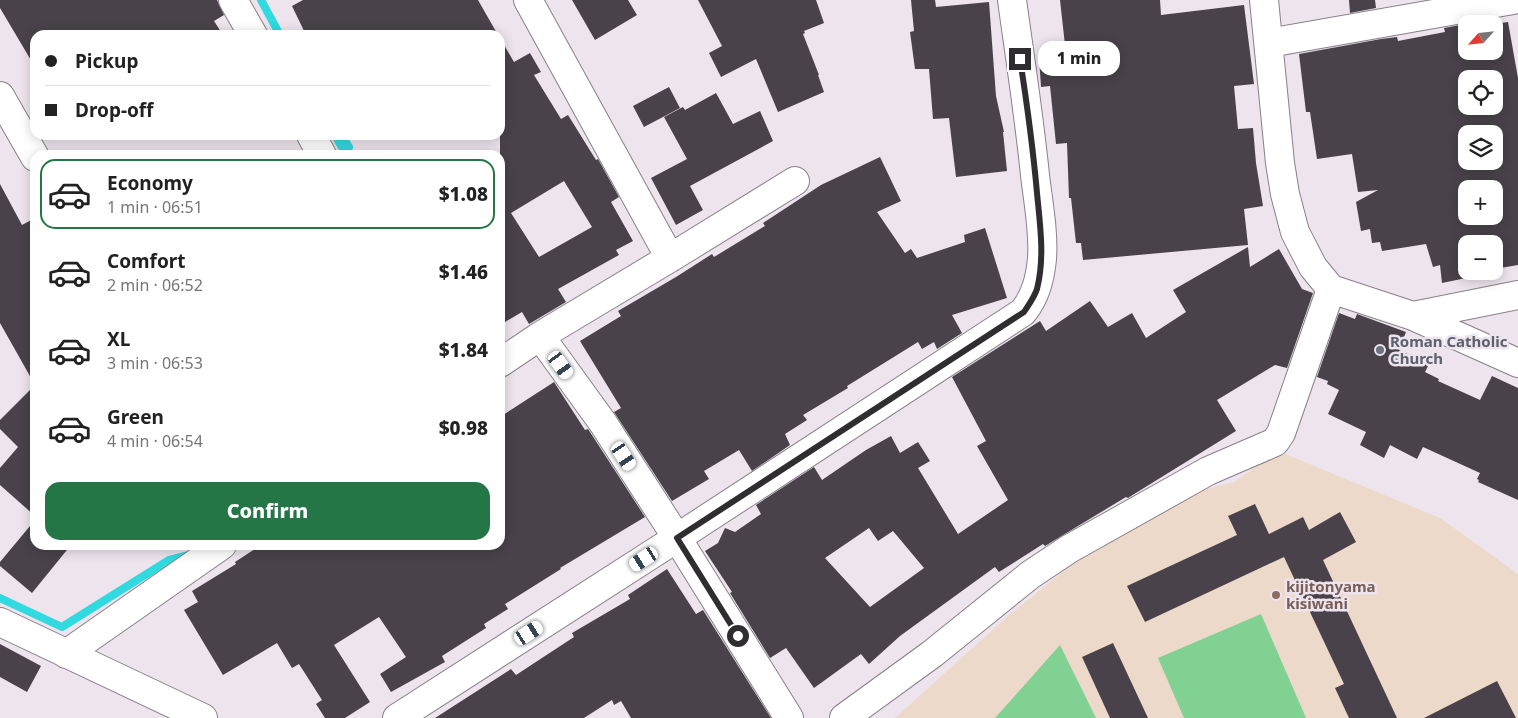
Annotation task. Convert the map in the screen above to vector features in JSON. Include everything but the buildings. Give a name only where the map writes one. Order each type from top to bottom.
[{"type":"street","points":[[233,0],[250,30]]},
{"type":"street","points":[[528,0],[670,258]]},
{"type":"street","points":[[397,718],[1024,312],[1032,301],[1037,289],[1042,259],[1030,125],[1012,0]]},
{"type":"street","points":[[1264,0],[1280,163],[1285,194],[1295,232],[1313,267],[1331,289],[1413,316],[1518,363]]},
{"type":"street","points":[[1269,43],[1512,0]]},
{"type":"street","points":[[0,96],[31,150]]},
{"type":"street","points":[[505,360],[540,336],[795,181]]},
{"type":"street","points":[[844,718],[932,654],[1030,575],[1069,549],[1208,471],[1275,442],[1281,433],[1331,289]]},
{"type":"street","points":[[1413,316],[1518,295]]},
{"type":"street","points":[[540,336],[603,424],[677,538],[789,718]]},
{"type":"street","points":[[66,654],[215,550]]},
{"type":"street","points":[[0,622],[203,718]]},
{"type":"shaded area","name":"kijitonyama kisiwani","points":[[1278,451],[1440,518],[1518,574],[1518,718],[895,718],[1008,616],[1146,505],[1234,482]]},
{"type":"green space","points":[[1261,614],[1306,718],[1184,718],[1158,658]]},
{"type":"green space","points":[[1060,645],[1096,718],[995,718]]},
{"type":"waterway","points":[[261,0],[277,30]]},
{"type":"waterway","points":[[338,140],[343,150]]},
{"type":"waterway","points":[[344,140],[349,147]]},
{"type":"waterway","points":[[0,598],[62,627],[169,560],[189,555]]},
{"type":"place","name":"Roman Catholic Church","points":[[1380,350]]},
{"type":"place","name":"kijitonyama kisiwani","points":[[1276,595]]},
{"type":"route","points":[[738,636],[677,538],[1024,312],[1032,301],[1037,289],[1042,259],[1041,234],[1030,125],[1020,59]]}]
